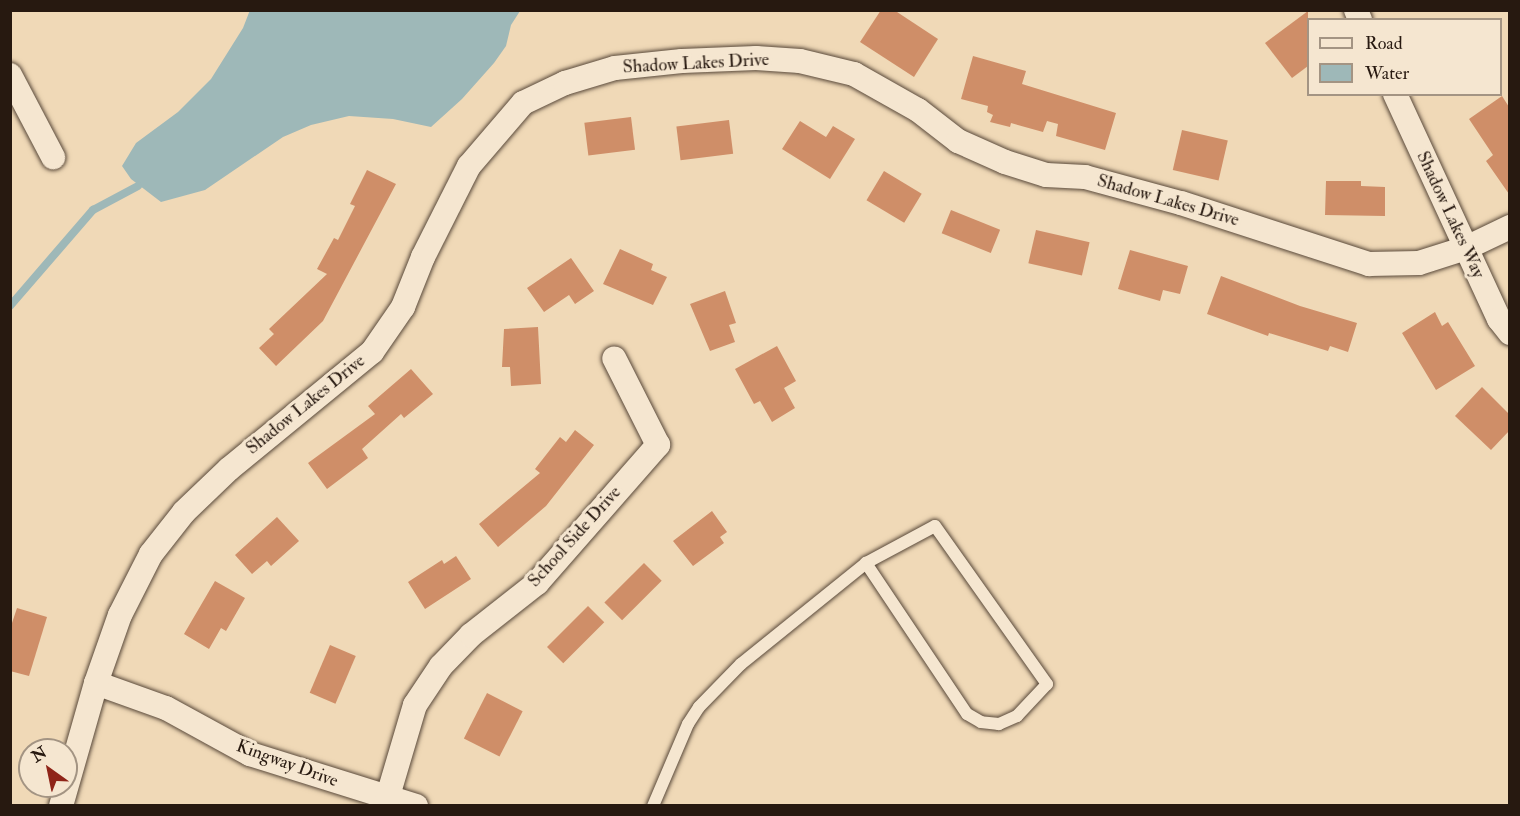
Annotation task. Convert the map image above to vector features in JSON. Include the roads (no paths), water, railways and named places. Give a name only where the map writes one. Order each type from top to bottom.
[{"type":"street","name":"Shadow Lakes Drive","points":[[61,806],[96,682],[120,615],[151,554],[184,512],[229,469],[372,352],[403,307],[423,257],[469,166],[523,104],[565,82],[615,68],[682,61],[756,58],[800,61],[854,74],[918,110],[958,141],[1005,162],[1046,175],[1085,177],[1180,203],[1369,264],[1419,263],[1466,248],[1509,227]]},
{"type":"street","points":[[10,75],[53,158]]},
{"type":"street","name":"Shadow Lakes Way","points":[[1396,96],[1499,319],[1509,333]]},
{"type":"street","name":"School Side Drive","points":[[386,801],[415,705],[441,666],[471,635],[537,583],[658,445],[614,358]]},
{"type":"street","name":"Kingway Drive","points":[[96,682],[166,708],[258,757],[386,801],[416,806]]},
{"type":"lane","points":[[653,806],[688,724],[699,707],[741,664],[866,563],[935,526],[1047,684],[1017,716],[999,723],[981,722],[967,714],[866,563]]},
{"type":"water","points":[[250,10],[520,11],[511,25],[506,46],[494,63],[462,99],[431,127],[393,119],[349,116],[311,125],[283,137],[205,190],[161,202],[131,179],[122,166],[136,143],[178,112],[211,79],[243,28]]},
{"type":"waterway","points":[[10,306],[93,210],[138,186]]}]
